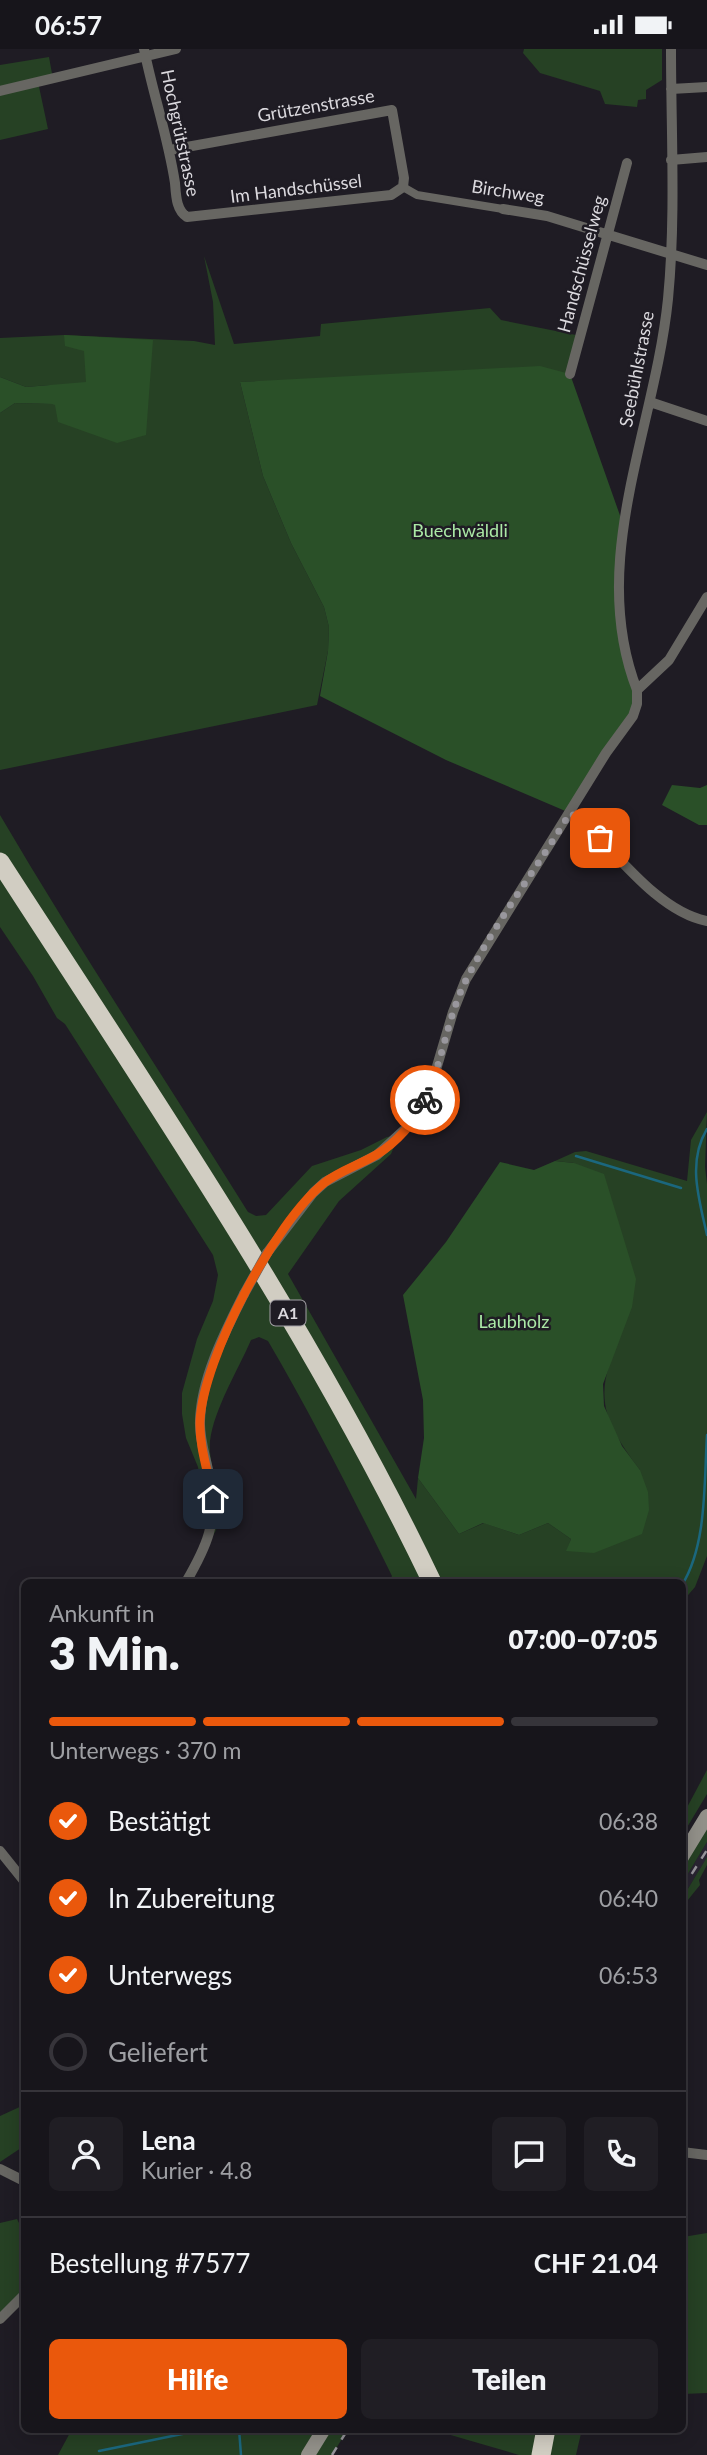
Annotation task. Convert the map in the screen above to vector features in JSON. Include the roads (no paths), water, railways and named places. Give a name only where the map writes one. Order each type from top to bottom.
[{"type":"highway","name":"A1","points":[[0,862],[209,1185],[292,1320],[367,1452],[430,1579]]},
{"type":"highway","name":"A1","points":[[0,885],[266,1301],[354,1455],[416,1579]]},
{"type":"highway","points":[[541,2455],[545,2433]]},
{"type":"highway","points":[[554,2455],[558,2433]]},
{"type":"main road","points":[[686,1851],[707,1817]]},
{"type":"main road","points":[[308,2455],[322,2433]]},
{"type":"street","points":[[0,91],[145,53],[176,49]]},
{"type":"street","name":"Seebühlstrasse","points":[[637,690],[628,665],[621,628],[620,557],[623,524],[650,403],[666,310],[671,254],[671,49]]},
{"type":"street","name":"Hochgrütstrasse","points":[[145,53],[170,150],[178,204],[181,213],[191,218]]},
{"type":"street","points":[[671,89],[707,87]]},
{"type":"street","name":"Grützenstrasse","points":[[170,150],[392,110],[404,178],[403,187]]},
{"type":"street","points":[[671,160],[707,156]]},
{"type":"street","name":"Handschüsselweg","points":[[570,374],[628,163]]},
{"type":"street","name":"Birchweg","points":[[403,187],[416,195],[547,216],[707,265]]},
{"type":"street","name":"Im Handschüssel","points":[[191,218],[391,195],[403,187]]},
{"type":"street","points":[[650,403],[707,421]]},
{"type":"street","points":[[188,1579],[208,1540],[214,1512],[201,1436],[201,1409],[215,1361],[244,1294],[267,1253],[319,1187],[340,1173],[377,1155],[414,1121],[430,1090],[453,1012],[466,979],[606,753],[633,716],[637,704],[637,690],[669,660],[707,597]]},
{"type":"street","points":[[695,617],[707,623]]},
{"type":"street","points":[[570,813],[583,821],[663,900],[681,912],[707,921]]},
{"type":"street","points":[[0,1851],[21,1877]]},
{"type":"street","points":[[686,2152],[707,2155]]},
{"type":"street","points":[[0,2169],[21,2177]]},
{"type":"street","points":[[0,2319],[21,2298]]},
{"type":"waterway","points":[[707,1129],[697,1154],[696,1168],[698,1194],[707,1235]]},
{"type":"waterway","points":[[576,1156],[681,1188]]},
{"type":"waterway","points":[[685,1579],[700,1533],[707,1435]]},
{"type":"waterway","points":[[99,2451],[187,2433]]},
{"type":"waterway","points":[[239,2433],[241,2455]]},
{"type":"railway","points":[[686,1883],[707,1850]]},
{"type":"railway","points":[[332,2455],[346,2433]]},
{"type":"park label","name":"Buechwäldli","points":[[460,531]]},
{"type":"park label","name":"Laubholz","points":[[514,1322]]}]
